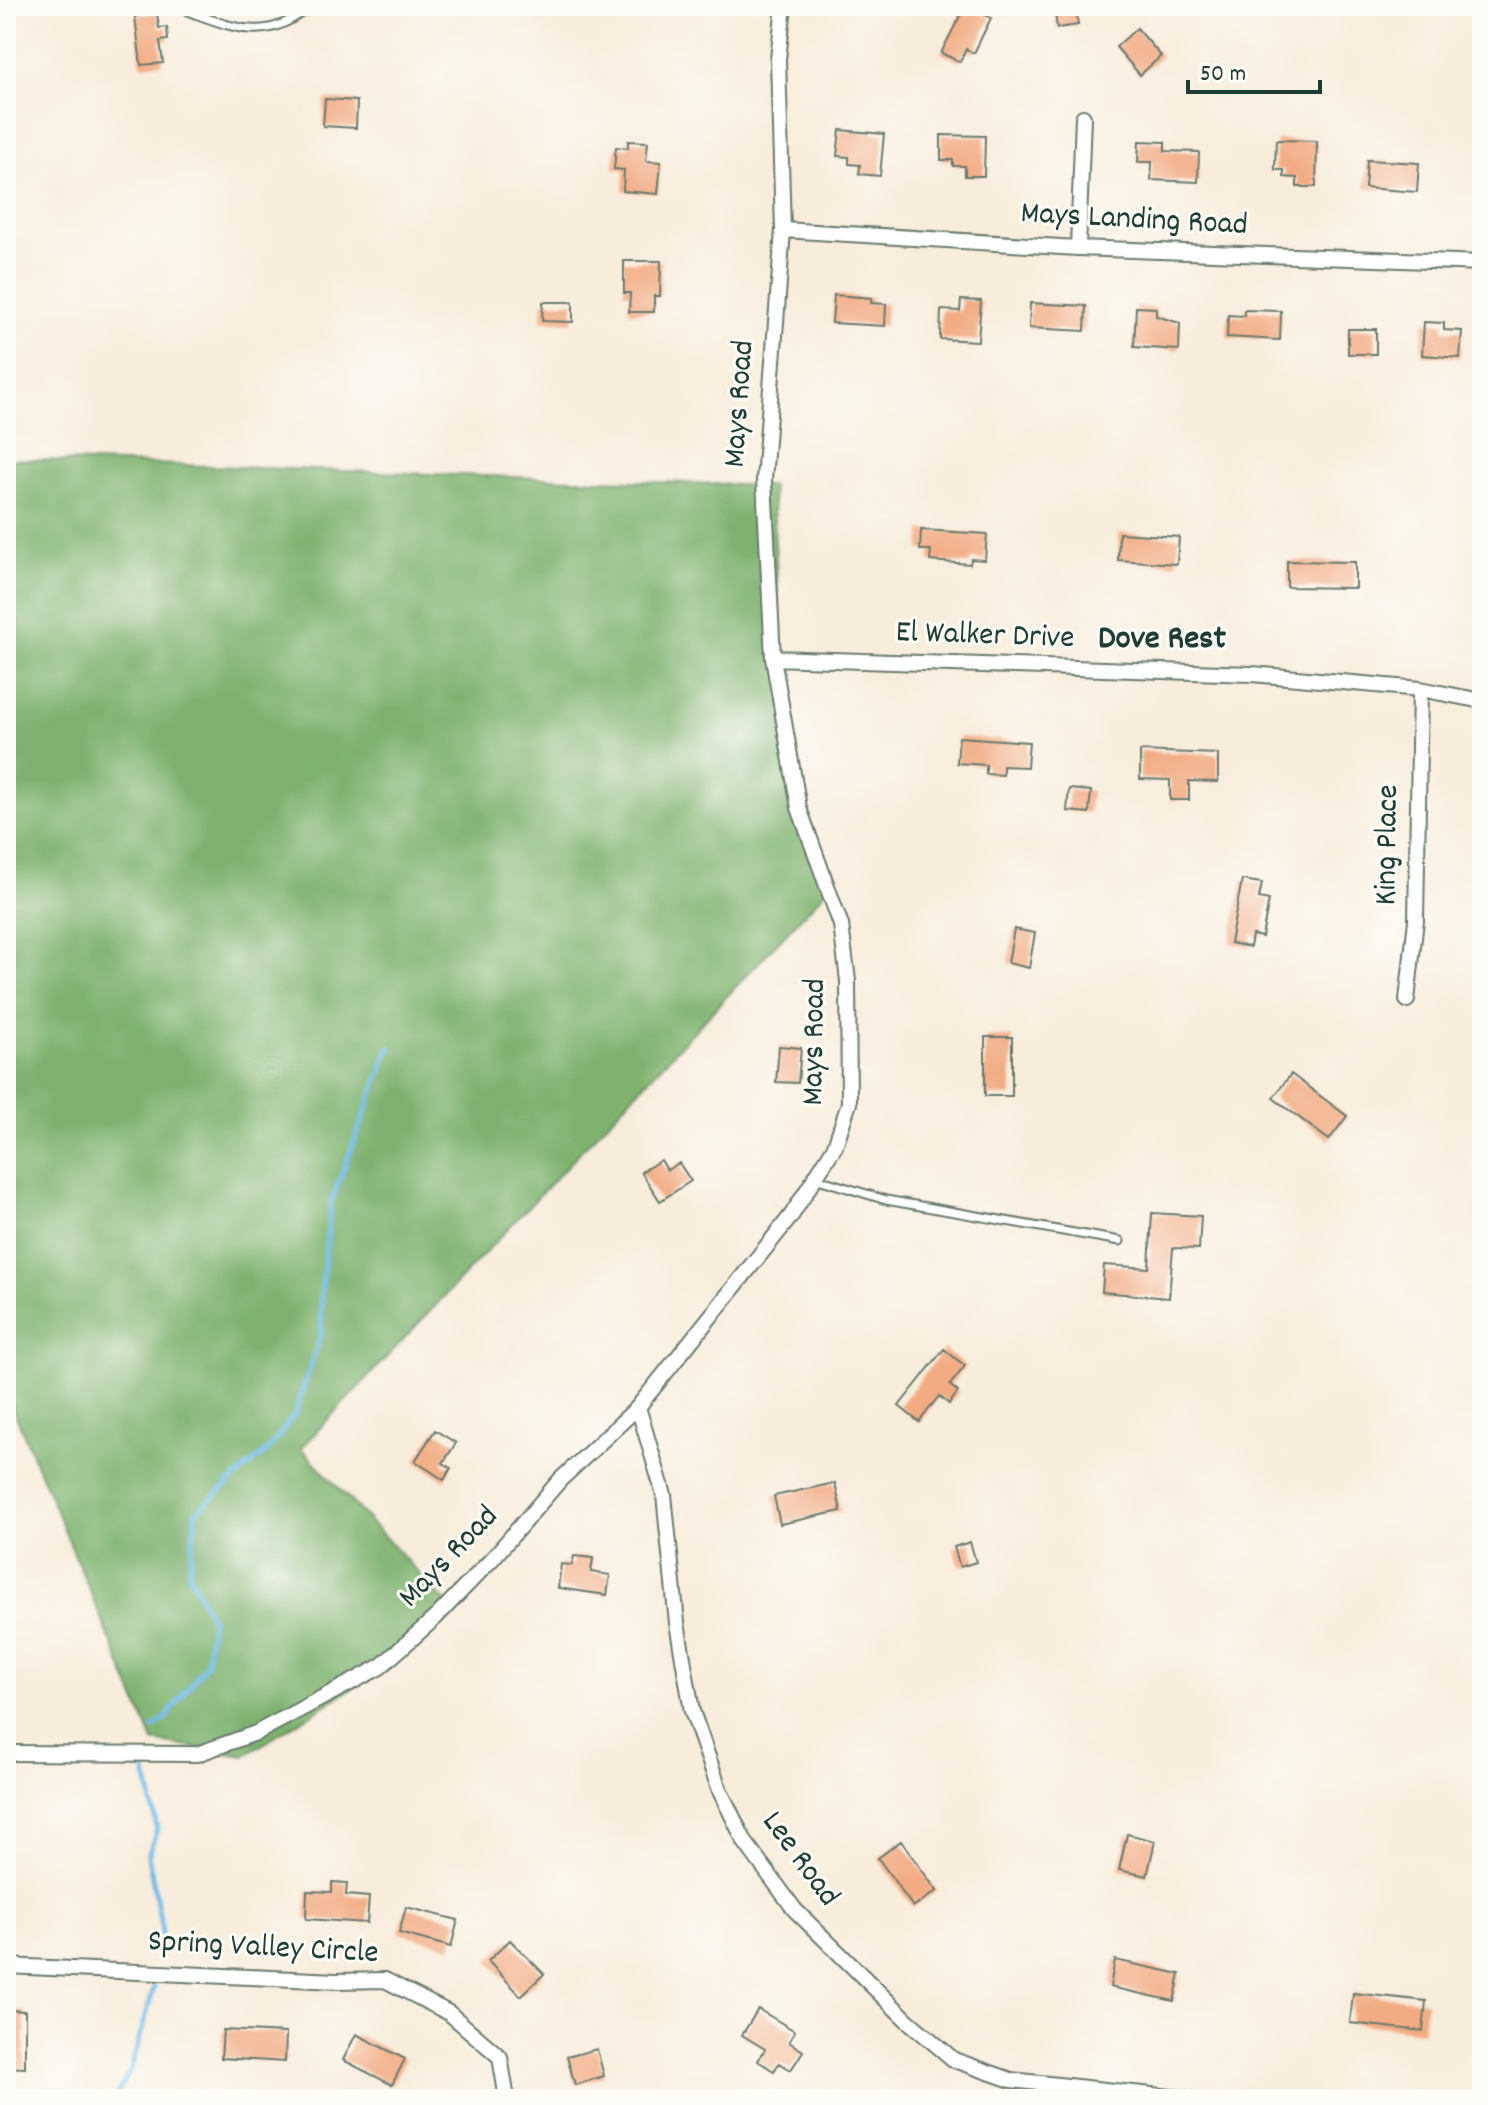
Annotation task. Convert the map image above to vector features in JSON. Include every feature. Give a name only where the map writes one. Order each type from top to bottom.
[{"type":"street","name":"Mays Road","points":[[6,1753],[197,1754],[256,1733],[380,1667],[436,1617],[493,1558],[560,1480],[638,1407],[791,1216],[835,1146],[849,1103],[848,981],[841,925],[799,808],[773,658],[764,480],[783,230],[778,59],[784,6]]},
{"type":"street","points":[[1078,248],[1083,117]]},
{"type":"street","name":"Mays Landing Road","points":[[783,230],[1078,248],[1482,263]]},
{"type":"street","name":"El Walker Drive","points":[[773,658],[1252,674],[1420,689],[1482,701]]},
{"type":"street","name":"King Place","points":[[1407,1000],[1416,920],[1420,689]]},
{"type":"street","name":"Lee Road","points":[[638,1407],[664,1495],[677,1623],[692,1711],[720,1791],[745,1842],[795,1910],[907,2020],[954,2060],[1011,2080],[1190,2099]]},
{"type":"street","name":"Spring Valley Circle","points":[[6,1966],[385,1980],[449,2013],[500,2057],[507,2099]]},
{"type":"lane","points":[[187,11],[245,31],[281,26],[310,6]]},
{"type":"lane","points":[[815,1178],[886,1200],[1120,1241]]},
{"type":"green space","points":[[6,459],[772,486],[786,751],[827,890],[301,1448],[457,1614],[350,1690],[244,1756],[153,1741],[6,1392]]},
{"type":"building","points":[[965,6],[991,18],[974,53],[966,49],[960,62],[941,53]]},
{"type":"building","points":[[1054,6],[1075,6],[1078,25],[1057,28]]},
{"type":"building","points":[[157,13],[159,28],[167,27],[168,40],[160,41],[163,63],[141,65],[135,16]]},
{"type":"building","points":[[1137,28],[1161,56],[1140,75],[1116,47]]},
{"type":"building","points":[[325,99],[357,101],[356,128],[323,126]]},
{"type":"building","points":[[840,130],[884,134],[880,176],[859,174],[860,165],[849,164],[849,157],[837,156]]},
{"type":"building","points":[[941,135],[985,136],[984,176],[965,176],[965,166],[953,166],[953,160],[941,160]]},
{"type":"building","points":[[1276,140],[1317,141],[1316,187],[1297,187],[1297,178],[1284,177],[1284,170],[1275,170]]},
{"type":"building","points":[[628,141],[648,142],[646,161],[661,162],[658,194],[623,191],[624,170],[614,169],[616,147],[628,148]]},
{"type":"building","points":[[1139,141],[1165,142],[1165,151],[1199,152],[1198,182],[1151,180],[1152,162],[1138,162]]},
{"type":"building","points":[[1367,160],[1419,163],[1417,192],[1365,188]]},
{"type":"building","points":[[624,261],[661,261],[660,296],[654,296],[654,312],[629,312],[630,293],[624,293]]},
{"type":"building","points":[[834,295],[872,298],[871,303],[886,304],[885,326],[832,323]]},
{"type":"building","points":[[961,300],[981,301],[978,341],[940,339],[941,310],[960,311]]},
{"type":"building","points":[[543,302],[573,302],[573,322],[542,321]]},
{"type":"building","points":[[1030,303],[1086,306],[1085,331],[1029,328]]},
{"type":"building","points":[[1136,307],[1156,308],[1156,316],[1180,323],[1179,350],[1134,347]]},
{"type":"building","points":[[1244,310],[1281,311],[1280,340],[1227,337],[1228,315],[1244,316]]},
{"type":"building","points":[[1424,322],[1444,323],[1444,330],[1462,331],[1460,358],[1422,355]]},
{"type":"building","points":[[1348,329],[1376,329],[1376,354],[1348,354]]},
{"type":"building","points":[[921,530],[987,534],[985,560],[971,559],[970,564],[930,561],[931,550],[920,550]]},
{"type":"building","points":[[1119,533],[1179,537],[1177,564],[1118,560]]},
{"type":"building","points":[[1287,561],[1355,562],[1355,588],[1287,587]]},
{"type":"building","points":[[959,737],[1029,742],[1027,767],[1003,766],[1003,775],[986,774],[986,765],[957,763]]},
{"type":"building","points":[[1140,751],[1218,754],[1218,782],[1189,781],[1189,800],[1170,800],[1170,780],[1140,779]]},
{"type":"building","points":[[1069,789],[1091,791],[1089,813],[1067,811]]},
{"type":"building","points":[[1242,880],[1262,883],[1259,898],[1269,900],[1262,937],[1252,935],[1250,947],[1230,943]]},
{"type":"building","points":[[1014,929],[1035,933],[1029,968],[1008,963]]},
{"type":"building","points":[[985,1037],[1012,1037],[1012,1096],[985,1096]]},
{"type":"building","points":[[779,1046],[801,1048],[798,1083],[776,1082]]},
{"type":"building","points":[[1291,1074],[1347,1116],[1329,1140],[1273,1098]]},
{"type":"building","points":[[661,1160],[667,1170],[679,1163],[691,1181],[660,1201],[641,1172]]},
{"type":"building","points":[[1152,1213],[1201,1216],[1199,1249],[1173,1248],[1169,1298],[1102,1292],[1104,1265],[1149,1268]]},
{"type":"building","points":[[944,1349],[965,1366],[950,1385],[958,1392],[949,1404],[939,1396],[919,1422],[899,1406]]},
{"type":"building","points":[[435,1430],[456,1443],[443,1463],[451,1468],[444,1480],[415,1461]]},
{"type":"building","points":[[835,1483],[841,1511],[780,1524],[774,1496]]},
{"type":"building","points":[[970,1542],[976,1562],[960,1567],[954,1547]]},
{"type":"building","points":[[574,1556],[593,1558],[591,1572],[610,1575],[607,1595],[558,1588],[561,1564],[572,1565]]},
{"type":"building","points":[[1127,1834],[1155,1841],[1147,1876],[1119,1870]]},
{"type":"building","points":[[901,1841],[937,1891],[913,1907],[878,1858]]},
{"type":"building","points":[[332,1882],[347,1883],[346,1895],[369,1897],[367,1923],[306,1919],[307,1891],[332,1892]]},
{"type":"building","points":[[406,1907],[458,1920],[451,1947],[399,1933]]},
{"type":"building","points":[[510,1940],[544,1974],[521,1996],[488,1961]]},
{"type":"building","points":[[1115,1960],[1180,1974],[1174,2001],[1110,1987]]},
{"type":"building","points":[[1353,1993],[1426,2001],[1423,2031],[1350,2023]]},
{"type":"building","points":[[758,2009],[795,2031],[789,2042],[803,2051],[791,2070],[779,2063],[774,2071],[758,2061],[765,2049],[742,2035]]},
{"type":"building","points":[[9,2010],[25,2011],[25,2068],[6,2067]]},
{"type":"building","points":[[223,2030],[286,2033],[285,2062],[221,2058]]},
{"type":"building","points":[[356,2034],[405,2059],[392,2085],[343,2060]]},
{"type":"building","points":[[597,2049],[604,2076],[575,2085],[567,2057]]},
{"type":"waterway","points":[[153,1728],[164,1720],[206,1664],[211,1619],[189,1574],[196,1512],[270,1448],[295,1414],[321,1333],[321,1290],[331,1202],[390,1047]]},
{"type":"waterway","points":[[145,1768],[157,1829],[148,1856],[162,1930],[158,1947]]},
{"type":"waterway","points":[[114,2099],[131,2069],[154,1987]]},
{"type":"district","name":"Dove Rest","points":[[1162,640]]}]
